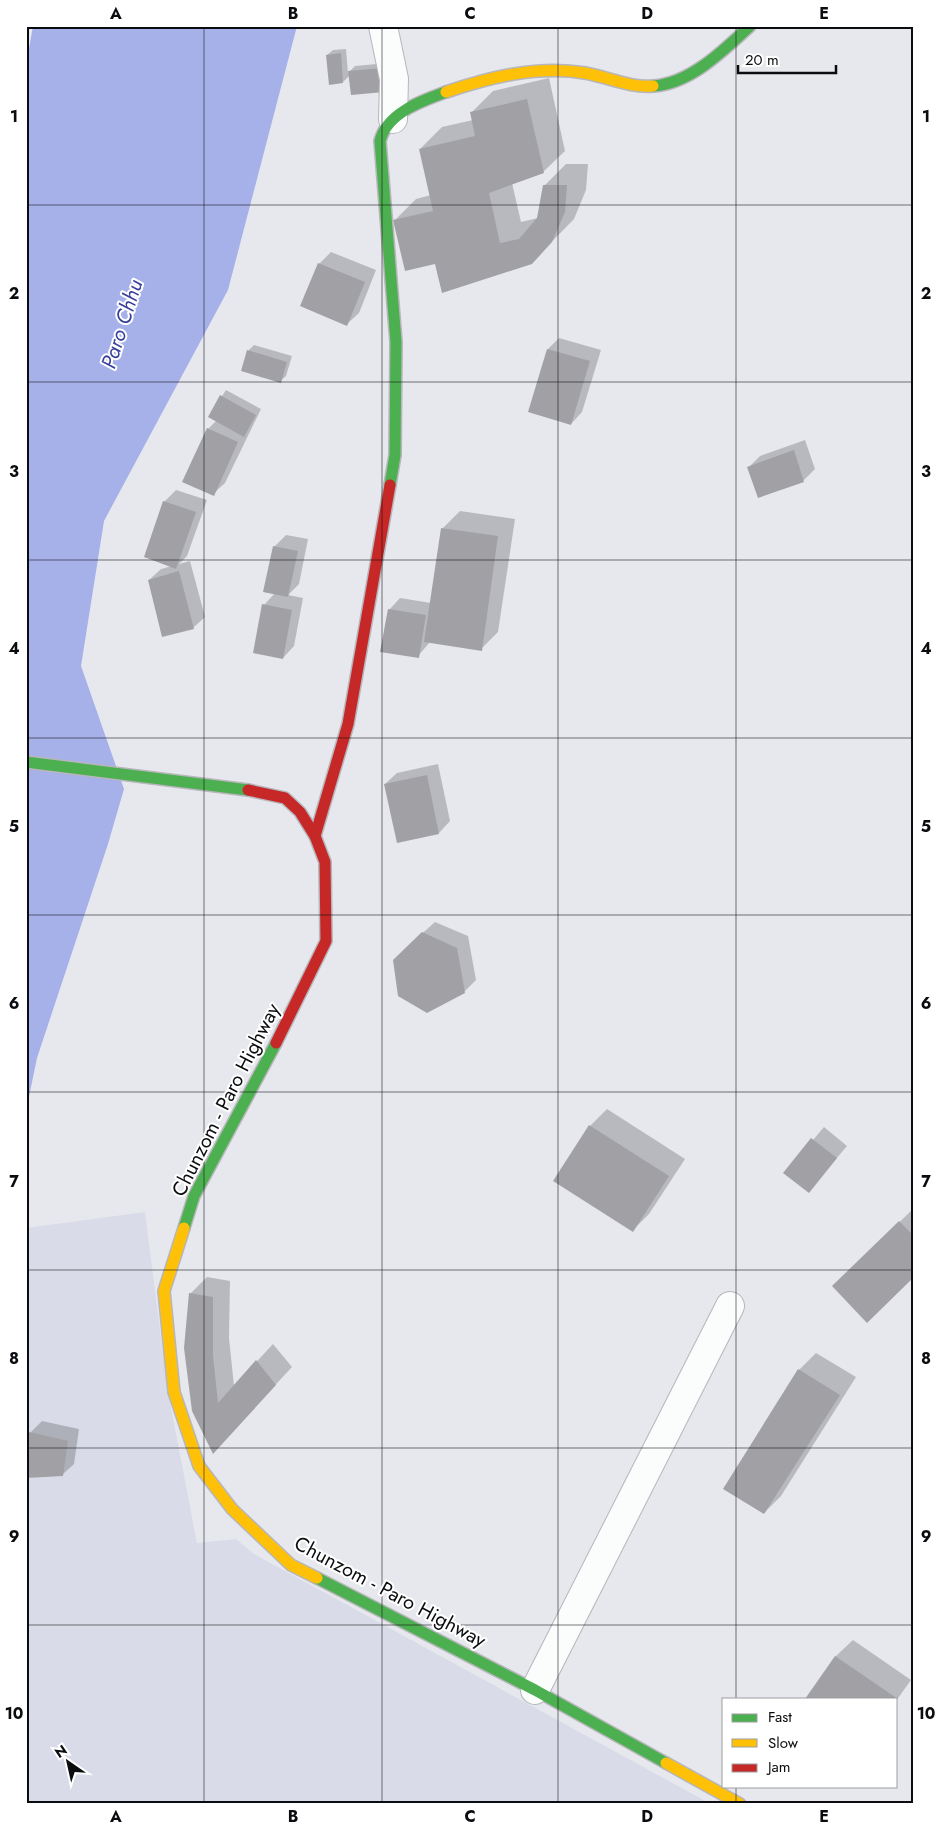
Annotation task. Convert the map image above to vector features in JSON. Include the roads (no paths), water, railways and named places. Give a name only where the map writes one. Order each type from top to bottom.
[{"type":"street","points":[[383,26],[394,79],[393,119]]},
{"type":"street","points":[[315,836],[348,724],[395,455],[396,342],[380,141],[384,129],[393,119],[428,98],[512,74],[548,70],[586,73],[644,86],[659,86],[676,80],[723,52],[750,26]]},
{"type":"street","name":"Chunzom - Paro Highway","points":[[26,762],[260,791],[285,798],[300,812],[315,836],[325,862],[327,895],[326,941],[302,993],[194,1196],[164,1291],[174,1392],[199,1466],[232,1509],[291,1564],[535,1690],[740,1804]]},
{"type":"street","points":[[535,1690],[730,1306]]},
{"type":"water","name":"Paro Chhu","points":[[33,26],[297,26],[228,290],[104,521],[81,666],[124,789],[108,844],[37,1058],[26,1111],[26,66]]}]
